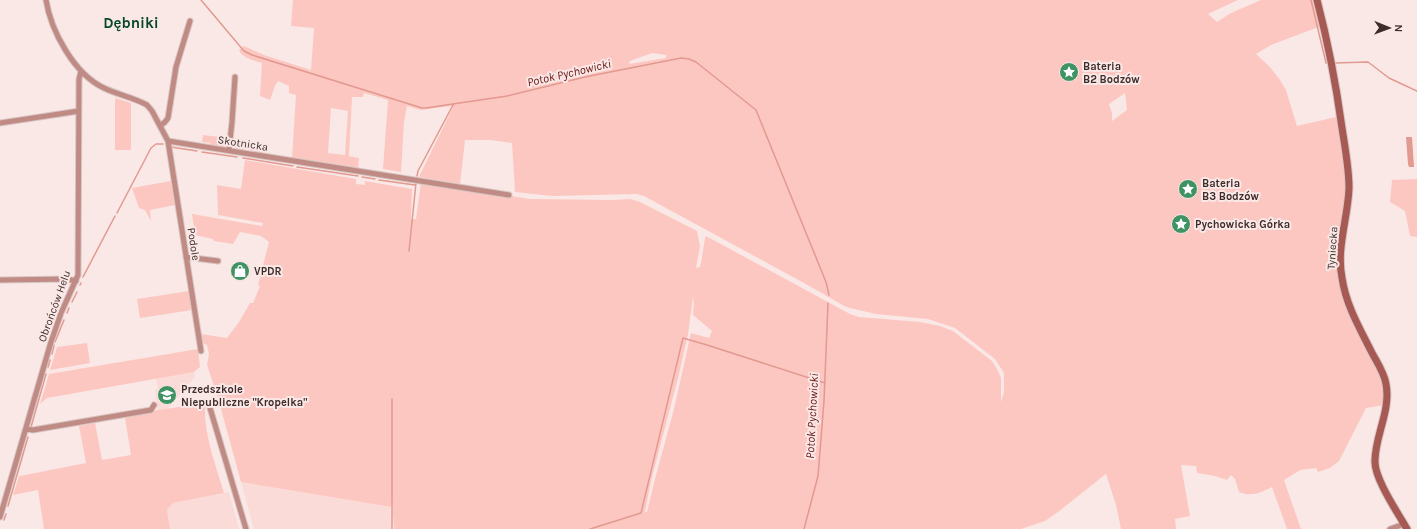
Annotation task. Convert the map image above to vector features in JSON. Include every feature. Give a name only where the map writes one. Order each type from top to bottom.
[{"type":"street","points":[[46,0],[48,12],[54,28],[74,63],[81,72],[101,87],[147,105],[152,111],[168,141]]},
{"type":"street","name":"Tyniecka","points":[[1317,0],[1336,81],[1348,171],[1349,189],[1342,246],[1341,277],[1347,301],[1386,383],[1386,413],[1376,450],[1376,471],[1406,526]]},
{"type":"street","points":[[160,126],[168,118],[176,67],[190,21]]},
{"type":"street","name":"Obrońców Helu","points":[[0,517],[50,342],[61,313],[76,281],[78,271],[79,79],[81,72]]},
{"type":"street","points":[[229,150],[234,77]]},
{"type":"street","points":[[0,123],[79,111]]},
{"type":"street","name":"Skotnicka","points":[[168,141],[509,195]]},
{"type":"street","name":"Podole","points":[[168,141],[200,351]]},
{"type":"street","points":[[186,257],[218,261]]},
{"type":"street","points":[[0,280],[67,279],[76,281]]},
{"type":"street","points":[[26,429],[33,430],[151,410],[154,405]]},
{"type":"street","points":[[210,408],[246,529]]},
{"type":"street","points":[[1390,529],[1406,526]]},
{"type":"shaded area","points":[[293,0],[1238,0],[1208,14],[1217,22],[1231,13],[1261,0],[1314,0],[1321,26],[1271,45],[1256,54],[1270,67],[1286,90],[1297,126],[1336,117],[1344,155],[1346,175],[1346,195],[1336,244],[1338,276],[1347,308],[1382,381],[1384,390],[1384,405],[1366,408],[1339,461],[1330,468],[1318,472],[1316,468],[1300,470],[1284,480],[1301,529],[1287,529],[1272,487],[1256,494],[1243,493],[1239,492],[1235,479],[1231,475],[1227,480],[1197,473],[1196,466],[1181,465],[1190,516],[1175,519],[1176,529],[1121,529],[1116,505],[1106,474],[1045,521],[1021,529],[394,529],[392,498],[391,507],[241,482],[218,398],[207,365],[209,354],[207,345],[203,343],[201,334],[227,338],[239,322],[250,303],[253,303],[260,286],[258,285],[269,242],[261,236],[240,232],[233,244],[214,241],[213,239],[195,235],[192,214],[262,226],[263,223],[218,215],[217,185],[241,189],[245,160],[356,179],[356,184],[365,185],[365,181],[412,189],[411,219],[416,219],[421,182],[530,199],[630,199],[640,202],[697,231],[700,246],[696,268],[700,267],[706,236],[850,314],[859,317],[920,322],[940,326],[953,331],[992,361],[1001,378],[1001,402],[1004,392],[1004,373],[995,359],[955,328],[928,319],[876,314],[846,307],[644,196],[637,194],[552,196],[515,192],[512,143],[490,140],[465,140],[460,184],[419,177],[453,107],[451,106],[421,110],[407,106],[404,122],[401,172],[383,169],[388,100],[364,93],[363,97],[352,97],[349,156],[359,158],[358,169],[292,159],[296,95],[289,93],[289,86],[278,81],[270,100],[260,96],[262,63],[246,57],[239,50],[244,46],[264,55],[311,70],[314,28],[291,26]],"holes":[[[652,53],[666,55],[666,58],[629,64],[630,61]],[[1125,93],[1127,110],[1112,121],[1112,113],[1109,104]],[[331,108],[348,111],[345,155],[328,153]],[[693,297],[693,315],[712,331],[709,338],[691,333],[674,409],[647,512],[645,512],[651,481],[688,334]]]},
{"type":"shaded area","points":[[115,98],[131,103],[131,150],[115,150]]},
{"type":"shaded area","points":[[203,135],[229,138],[228,144],[224,147],[209,145],[210,143],[202,142]]},
{"type":"shaded area","points":[[1406,137],[1412,137],[1414,167],[1409,167],[1408,164]]},
{"type":"shaded area","points":[[232,138],[246,140],[244,150],[233,147]]},
{"type":"shaded area","points":[[251,141],[269,144],[267,155],[251,152]]},
{"type":"shaded area","points":[[1417,179],[1417,237],[1410,236],[1405,211],[1390,202],[1392,180]]},
{"type":"shaded area","points":[[171,181],[175,205],[150,210],[151,221],[145,210],[139,208],[132,188]]},
{"type":"shaded area","points":[[189,291],[192,310],[140,318],[137,299]]},
{"type":"shaded area","points":[[87,343],[90,363],[50,370],[57,347]]},
{"type":"shaded area","points":[[198,349],[200,367],[194,372],[47,398],[40,404],[49,374]]},
{"type":"shaded area","name":"Przedszkole Niepubliczne \"Kropelka\"","points":[[194,372],[195,377],[168,408],[158,410],[155,390],[158,389],[156,378]]},
{"type":"shaded area","points":[[206,403],[205,413],[208,436],[224,493],[173,503],[167,510],[170,529],[44,529],[38,490],[13,495],[19,476],[86,463],[79,426],[95,423],[102,460],[131,455],[125,418],[158,410]]},
{"type":"shaded area","points":[[241,482],[390,507],[391,529],[254,529]]},
{"type":"shaded area","points":[[229,492],[239,529],[170,529],[167,510],[173,503]]},
{"type":"waterway","name":"Potok Pychowicki","points":[[201,0],[244,51],[252,55],[422,108],[507,96],[585,77],[681,58],[696,62],[756,110],[826,282],[829,295]]},
{"type":"waterway","points":[[1311,0],[1326,63],[1328,63]]},
{"type":"waterway","points":[[1334,63],[1368,62],[1389,78],[1417,91]]},
{"type":"waterway","points":[[417,176],[418,171],[453,105]]},
{"type":"waterway","points":[[117,213],[151,148],[156,144],[163,144]]},
{"type":"waterway","points":[[171,147],[197,151]]},
{"type":"waterway","points":[[202,152],[237,157]]},
{"type":"waterway","points":[[243,158],[293,166]]},
{"type":"waterway","points":[[297,167],[358,176]]},
{"type":"waterway","points":[[362,177],[375,179]]},
{"type":"waterway","points":[[379,180],[415,185]]},
{"type":"waterway","points":[[409,251],[416,183]]},
{"type":"waterway","points":[[83,277],[115,216]]},
{"type":"waterway","points":[[72,302],[77,292]]},
{"type":"waterway","name":"Potok Pychowicki","points":[[804,529],[818,476],[824,401],[828,303]]},
{"type":"waterway","points":[[67,313],[69,308]]},
{"type":"waterway","points":[[55,342],[64,320]]},
{"type":"waterway","points":[[590,529],[641,513],[683,338],[825,383]]},
{"type":"waterway","points":[[52,354],[54,345]]},
{"type":"waterway","points":[[48,367],[50,360]]},
{"type":"waterway","points":[[31,427],[46,374]]},
{"type":"waterway","points":[[392,399],[392,529]]},
{"type":"waterway","points":[[8,506],[28,437]]},
{"type":"waterway","points":[[4,520],[6,514]]},
{"type":"place","name":"Bateria B2 Bodzów","points":[[1069,72]]},
{"type":"place","name":"Bateria B3 Bodzów","points":[[1188,189]]},
{"type":"place","name":"Pychowicka Górka","points":[[1181,224]]},
{"type":"place","name":"VPDR","points":[[240,271]]},
{"type":"place","name":"Przedszkole Niepubliczne \"Kropelka\"","points":[[167,395]]},
{"type":"district","name":"Dębniki","points":[[131,23]]}]
